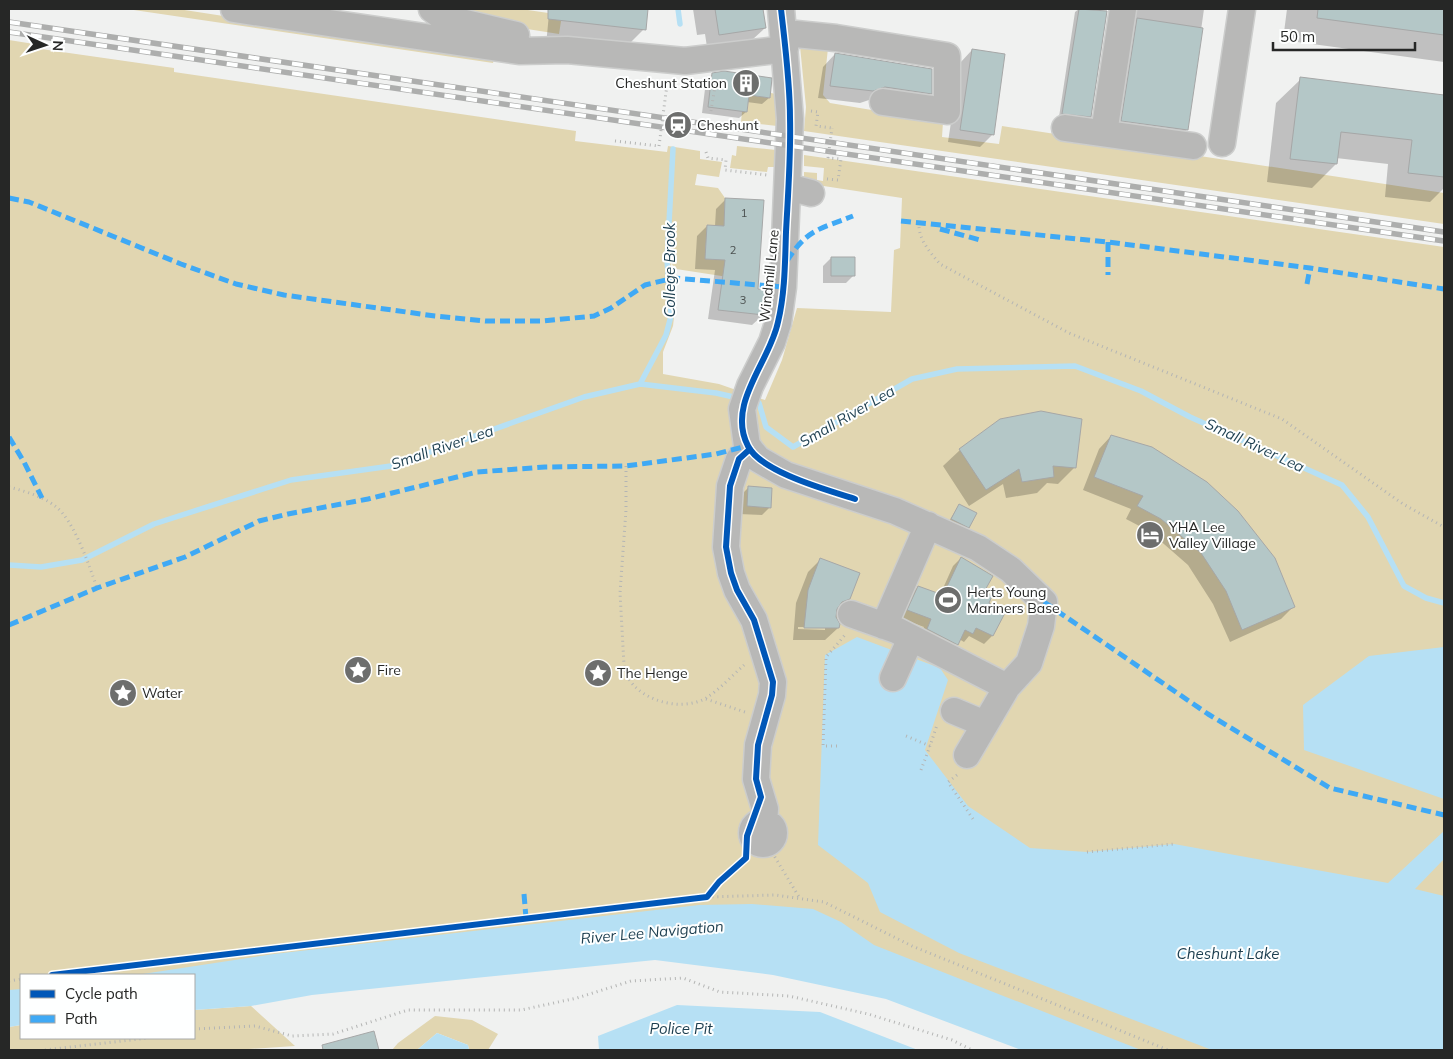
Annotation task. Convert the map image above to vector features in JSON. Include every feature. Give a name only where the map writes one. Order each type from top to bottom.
[{"type":"street","points":[[234,9],[519,51],[567,50],[685,61],[784,43],[796,34],[836,38],[947,56],[946,111],[883,102]]},
{"type":"street","points":[[432,9],[444,18],[522,36],[567,50]]},
{"type":"street","name":"Windmill Lane","points":[[750,449],[744,430],[746,397],[769,349],[778,323],[798,184],[790,118],[781,9]]},
{"type":"street","points":[[1104,133],[1123,9]]},
{"type":"street","points":[[1222,143],[1242,9]]},
{"type":"street","points":[[1065,128],[1193,146]]},
{"type":"street","points":[[761,797],[748,836],[759,841],[765,809],[756,779],[758,754],[765,718],[772,695],[773,682],[754,620],[737,590],[726,547],[730,486],[739,459],[750,449],[758,459],[786,475],[895,511],[978,548],[1010,570],[1044,602],[1041,626],[1028,663],[1007,687],[967,755]]},
{"type":"street","points":[[884,626],[928,525]]},
{"type":"street","points":[[855,616],[911,638],[1007,687]]},
{"type":"street","points":[[893,678],[911,638]]},
{"type":"street","points":[[954,711],[985,724]]},
{"type":"path","points":[[711,111],[716,76]]},
{"type":"path","points":[[615,141],[659,146],[668,77]]},
{"type":"path","points":[[706,152],[708,158],[726,160],[725,170],[798,184],[838,180],[841,159],[828,158],[832,128],[816,126],[818,112],[806,110]]},
{"type":"path","points":[[918,222],[918,232],[925,245],[940,264],[1069,333],[1282,419],[1403,504],[1444,527]]},
{"type":"path","points":[[626,466],[626,510],[620,593],[625,675],[636,690],[653,699],[680,703],[705,699],[765,718]]},
{"type":"path","points":[[9,487],[42,498],[55,506],[66,517],[91,570],[97,588]]},
{"type":"path","points":[[837,746],[823,746],[826,657],[855,616]]},
{"type":"path","points":[[705,699],[764,648]]},
{"type":"path","points":[[921,770],[930,746]]},
{"type":"path","points":[[948,782],[973,819]]},
{"type":"path","points":[[759,841],[800,897]]},
{"type":"path","points":[[1087,852],[1174,844]]},
{"type":"path","points":[[707,897],[714,888]]},
{"type":"path","points":[[60,974],[707,897],[753,894],[800,897],[824,902],[912,946],[1168,1050]]},
{"type":"path","points":[[195,1029],[254,1026],[292,1036],[333,1034],[408,1010],[521,1010],[577,998],[631,981],[683,978],[720,992],[789,996],[868,1014],[952,1040],[972,1050]]},
{"type":"path","points":[[45,1050],[139,1039]]},
{"type":"shaded area","points":[[127,9],[178,9],[494,58],[493,63]]},
{"type":"shaded area","points":[[446,9],[521,9],[562,15],[559,34],[501,25]]},
{"type":"shaded area","points":[[9,40],[34,44],[34,48],[174,68],[174,72],[576,131],[575,141],[667,152],[668,146],[700,151],[700,159],[722,162],[719,177],[697,174],[695,185],[718,188],[725,198],[724,222],[741,223],[740,227],[707,225],[705,259],[730,260],[728,277],[676,269],[671,263],[675,309],[673,326],[663,352],[663,374],[719,384],[765,400],[782,360],[797,308],[891,312],[894,250],[900,248],[902,198],[804,183],[804,172],[817,173],[817,180],[823,181],[824,168],[804,166],[804,155],[1444,247],[1444,1050],[1107,1050],[769,917],[166,974],[20,974],[20,990],[9,992]]},
{"type":"shaded area","points":[[800,46],[828,48],[823,95],[830,103],[943,122],[942,137],[999,144],[1002,126],[1444,193],[1444,224],[804,131],[806,107]]},
{"type":"shaded area","points":[[771,93],[776,94],[777,126],[741,122],[742,112],[747,112],[749,95],[770,98]]},
{"type":"shaded area","points":[[737,146],[776,150],[775,167],[768,167],[767,172],[730,168],[732,155],[736,156]]},
{"type":"shaded area","points":[[251,1006],[295,1046],[233,1050],[9,1050],[9,1027],[20,1025],[20,1039],[195,1039],[195,1010]]},
{"type":"shaded area","points":[[435,1016],[472,1020],[498,1034],[488,1050],[469,1050],[468,1045],[437,1033],[417,1050],[392,1050],[398,1043]]},
{"type":"water","name":"Cheshunt Lake","points":[[857,637],[940,668],[948,680],[925,750],[968,806],[1030,848],[1087,852],[1174,844],[1388,883],[1444,831],[1444,859],[1415,889],[1444,896],[1444,1050],[1212,1050],[959,953],[880,912],[868,883],[818,845],[825,655]]},
{"type":"water","points":[[1444,647],[1444,799],[1304,750],[1303,705],[1369,656]]},
{"type":"water","name":"River Lee Navigation","points":[[752,904],[813,909],[841,922],[874,945],[1141,1050],[1021,1050],[886,999],[773,975],[655,960],[312,995],[251,1006],[195,1010],[195,974],[143,974],[274,954],[699,905]]},
{"type":"water","points":[[20,989],[20,1025],[9,1027],[9,990]]},
{"type":"water","name":"Police Pit","points":[[677,1005],[820,1012],[918,1050],[599,1050],[598,1036]]},
{"type":"water","points":[[437,1033],[468,1045],[469,1050],[417,1050]]},
{"type":"building","points":[[548,9],[648,9],[646,30],[548,19]]},
{"type":"building","points":[[715,9],[763,9],[766,28],[719,35]]},
{"type":"building","points":[[1079,9],[1107,11],[1091,117],[1062,114]]},
{"type":"building","points":[[1318,9],[1444,9],[1444,35],[1317,18]]},
{"type":"building","points":[[1137,18],[1203,28],[1188,130],[1121,121]]},
{"type":"building","points":[[972,49],[1005,54],[994,135],[960,130]]},
{"type":"building","points":[[835,53],[932,69],[932,94],[885,87],[873,91],[830,86]]},
{"type":"building","name":"Cheshunt Station","points":[[724,71],[772,78],[770,98],[749,95],[747,112],[708,107],[712,73]]},
{"type":"building","points":[[1300,77],[1444,95],[1444,177],[1408,173],[1412,140],[1341,132],[1337,164],[1290,159]]},
{"type":"building","points":[[725,198],[764,200],[758,289],[767,290],[764,315],[718,310],[725,260],[705,259],[707,225],[724,226]]},
{"type":"building","points":[[831,257],[855,257],[855,276],[831,276]]},
{"type":"building","points":[[1041,411],[1082,419],[1076,468],[1053,466],[1054,477],[1022,482],[1019,469],[986,490],[959,449],[1000,419]]},
{"type":"building","points":[[1111,435],[1152,447],[1207,482],[1238,511],[1275,558],[1295,607],[1242,630],[1226,591],[1201,553],[1161,519],[1137,506],[1143,496],[1094,477]]},
{"type":"building","points":[[748,486],[772,488],[771,508],[747,506]]},
{"type":"building","points":[[959,504],[977,513],[969,528],[951,519]]},
{"type":"building","name":"Herts Young Mariners Base","points":[[961,557],[993,576],[984,592],[992,596],[989,603],[1005,613],[993,636],[976,628],[973,634],[965,630],[958,645],[927,629],[931,619],[907,610],[918,586],[943,595]]},
{"type":"building","points":[[820,558],[860,573],[850,599],[842,602],[837,609],[836,617],[840,624],[839,628],[804,628],[808,590]]},
{"type":"building","points":[[374,1031],[379,1050],[323,1050],[322,1045]]},
{"type":"waterway","name":"College Brook","points":[[678,9],[680,24]]},
{"type":"waterway","name":"College Brook","points":[[640,384],[666,335],[671,316],[667,260],[673,149]]},
{"type":"waterway","name":"Small River Lea","points":[[752,401],[759,403],[766,427],[793,447],[912,379],[957,369],[1075,366],[1141,391],[1190,417],[1342,485],[1368,517],[1404,586],[1426,598],[1444,603]]},
{"type":"waterway","name":"Small River Lea","points":[[9,565],[41,567],[82,560],[154,524],[291,480],[391,466],[584,397],[640,384],[716,393],[738,398]]},
{"type":"railway","points":[[9,22],[1444,232]]},
{"type":"railway","points":[[9,32],[1444,241]]},
{"type":"marked path","points":[[9,198],[29,202],[181,264],[236,284],[284,295],[435,316],[486,321],[543,321],[594,316],[611,308],[645,285],[674,278],[783,287]]},
{"type":"marked path","points":[[787,261],[801,242],[815,231],[853,216]]},
{"type":"marked path","points":[[901,221],[1108,242],[1310,268],[1444,289]]},
{"type":"marked path","points":[[940,229],[980,240]]},
{"type":"marked path","points":[[1108,242],[1108,275]]},
{"type":"marked path","points":[[1307,284],[1310,268]]},
{"type":"marked path","points":[[9,437],[42,498]]},
{"type":"marked path","points":[[9,625],[97,588],[185,557],[259,521],[368,499],[477,472],[545,467],[626,466],[716,454],[747,446]]},
{"type":"marked path","points":[[1044,602],[1208,714],[1330,788],[1444,815]]},
{"type":"marked path","points":[[524,894],[526,918]]},
{"type":"cycle path","points":[[781,9],[790,104],[789,175],[783,289],[774,337],[746,399],[742,415],[743,430],[748,446],[766,464],[796,479],[855,499]]},
{"type":"cycle path","points":[[60,974],[707,897],[719,882],[746,858],[747,836],[761,797],[756,779],[758,745],[772,695],[773,682],[754,620],[737,590],[731,573],[726,547],[730,486],[739,459],[750,449]]},
{"type":"place","name":"Cheshunt Station","points":[[746,83]]},
{"type":"place","name":"Cheshunt","points":[[678,125]]},
{"type":"place","name":"YHA Lee Valley Village","points":[[1150,535]]},
{"type":"place","name":"Herts Young Mariners Base","points":[[948,600]]},
{"type":"place","name":"Fire","points":[[358,670]]},
{"type":"place","name":"The Henge","points":[[598,673]]},
{"type":"place","name":"Water","points":[[123,693]]}]
